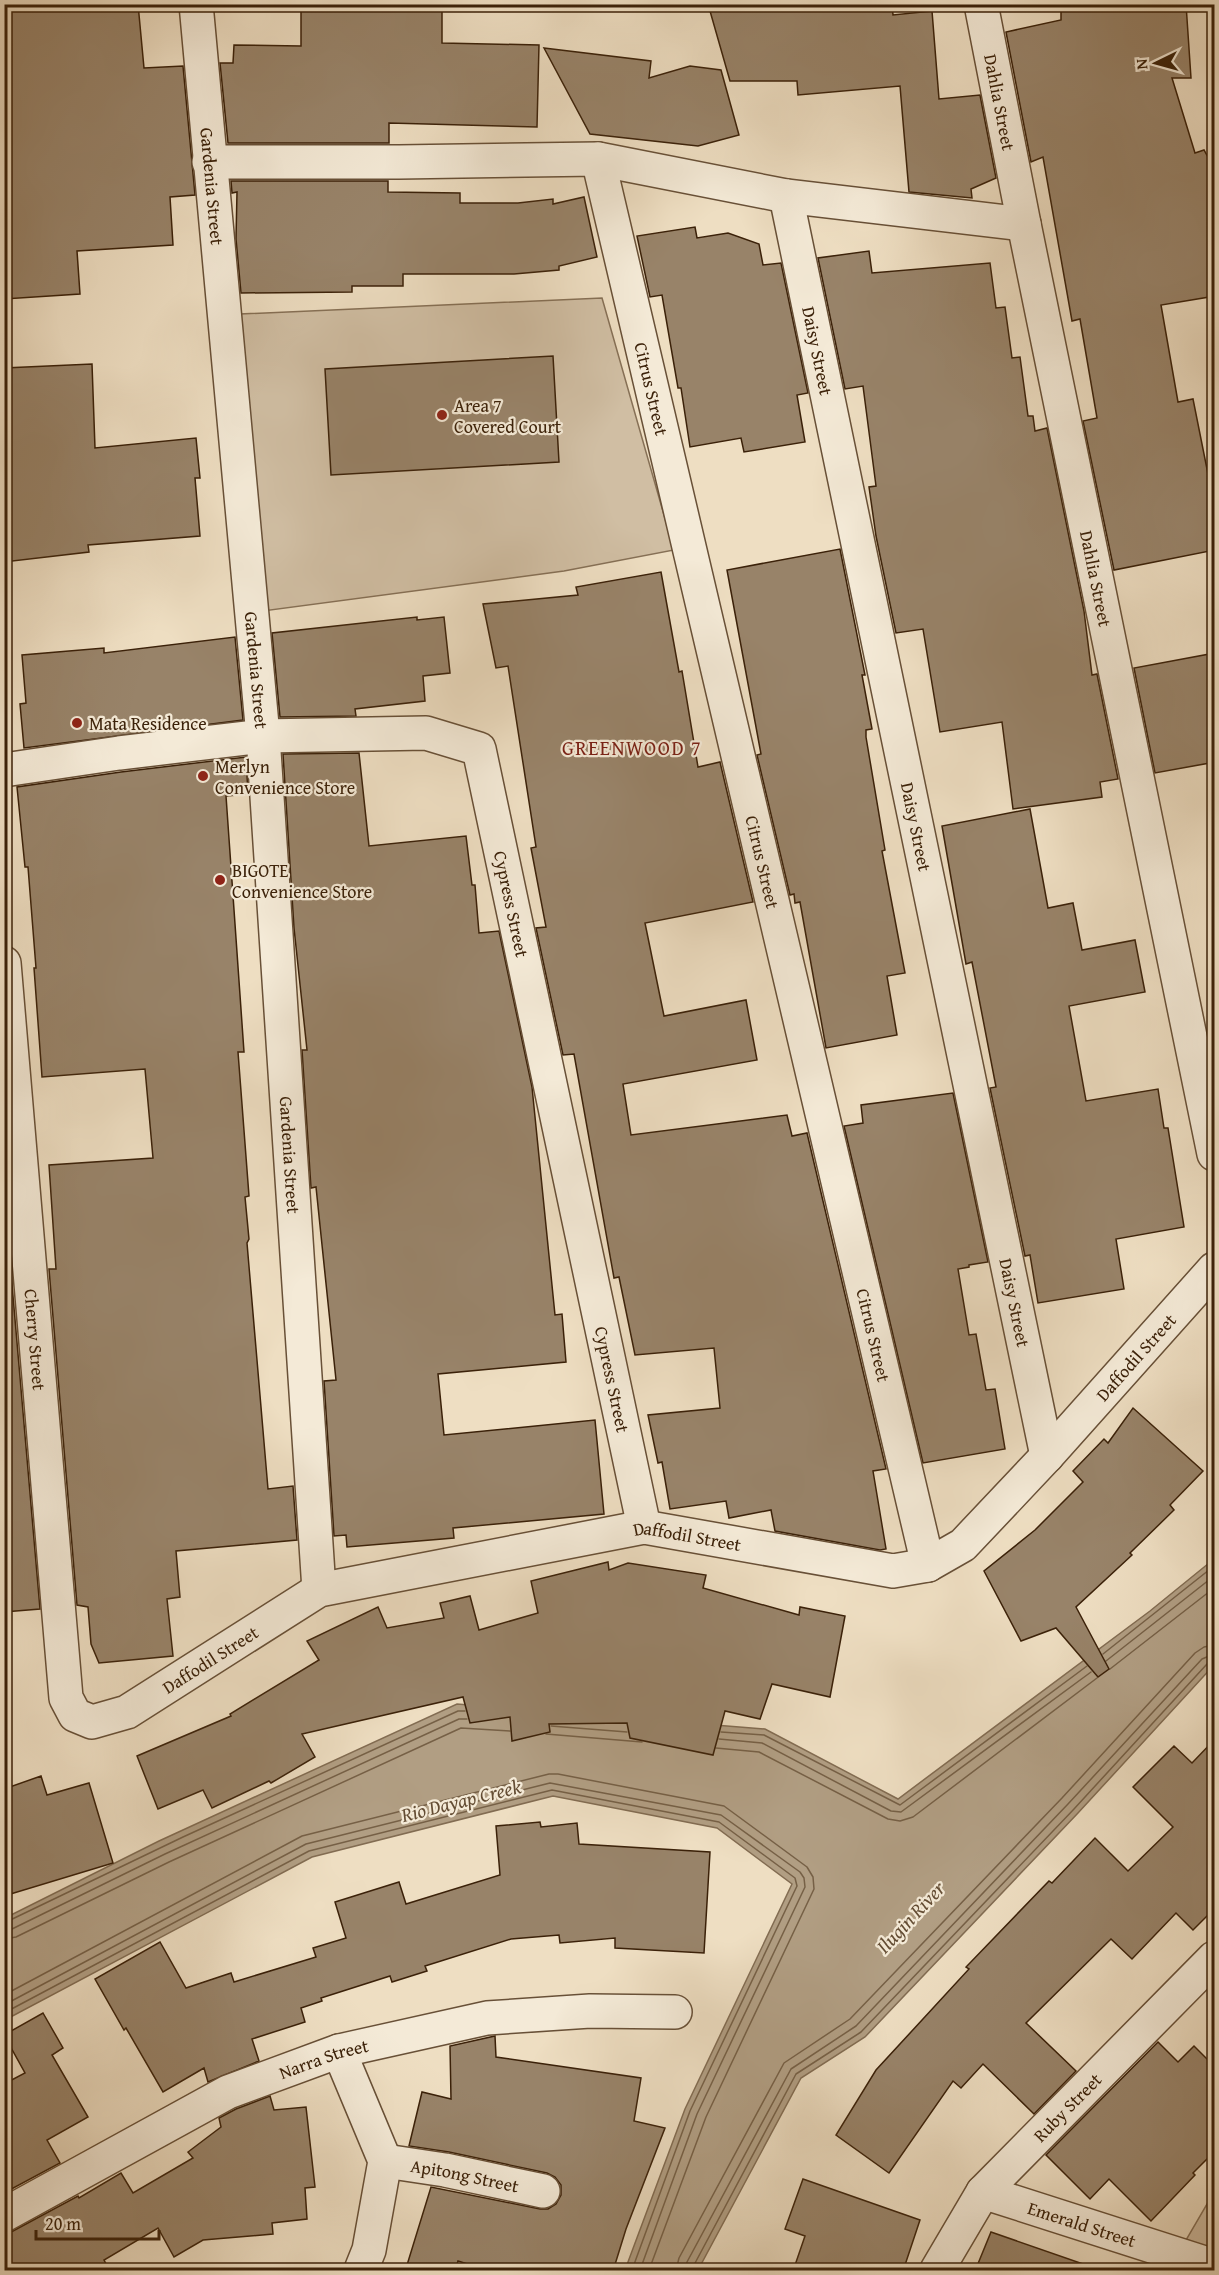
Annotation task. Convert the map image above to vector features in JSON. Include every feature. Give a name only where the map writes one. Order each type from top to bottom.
[{"type":"street","name":"Gardenia Street","points":[[196,4],[263,736],[319,1590]]},
{"type":"street","name":"Dahlia Street","points":[[981,4],[1215,1154]]},
{"type":"street","points":[[209,162],[598,159],[786,195],[1024,224]]},
{"type":"street","name":"Citrus Street","points":[[598,159],[928,1565]]},
{"type":"street","name":"Daisy Street","points":[[786,195],[1047,1456]]},
{"type":"street","name":"Cypress Street","points":[[4,770],[118,753],[263,736],[426,733],[479,749],[644,1527]]},
{"type":"street","name":"Cherry Street","points":[[4,963],[66,1698],[75,1715]]},
{"type":"street","name":"Daffodil Street","points":[[75,1715],[92,1722],[127,1712],[319,1590],[644,1527],[893,1571],[928,1565],[963,1545],[1047,1456],[1215,1269]]},
{"type":"street","name":"Ruby Street","points":[[937,2271],[983,2192],[1215,1958]]},
{"type":"street","name":"Narra Street","points":[[4,2215],[228,2092],[339,2051],[488,2018],[590,2012],[675,2012]]},
{"type":"street","points":[[339,2051],[385,2162],[369,2250],[361,2271]]},
{"type":"street","name":"Apitong Street","points":[[385,2162],[445,2170],[543,2191]]},
{"type":"street","name":"Emerald Street","points":[[983,2192],[1215,2266]]},
{"type":"shaded area","points":[[602,298],[674,550],[564,571],[263,611],[240,314]]},
{"type":"shaded area","points":[[1214,2192],[1214,2250],[1186,2240]]},
{"type":"water","points":[[1214,1559],[1214,1665],[1078,1813],[865,2037],[801,2078],[698,2270],[625,2270],[685,2109],[792,1884],[717,1828],[553,1796],[312,1857],[5,2020],[5,1918],[159,1841],[457,1704],[765,1729],[898,1799],[1150,1611]]},
{"type":"building","points":[[4,4],[138,4],[144,68],[183,66],[195,195],[170,197],[173,245],[77,251],[80,294],[4,299]]},
{"type":"building","points":[[301,4],[442,4],[442,43],[539,45],[537,127],[389,123],[389,143],[228,143],[220,63],[233,63],[234,45],[301,46]]},
{"type":"building","points":[[708,4],[892,4],[893,15],[932,11],[939,99],[980,95],[996,178],[971,189],[972,198],[909,192],[900,86],[798,95],[797,81],[730,81]]},
{"type":"building","points":[[1117,4],[1186,4],[1191,78],[1172,78],[1195,153],[1204,150],[1215,170],[1215,296],[1161,305],[1178,402],[1193,399],[1215,509],[1215,550],[1114,570],[1083,421],[1097,418],[1080,319],[1072,321],[1043,157],[1031,162],[1006,32],[1061,20],[1061,9]]},
{"type":"building","points":[[544,48],[651,61],[649,78],[690,66],[721,70],[739,135],[698,146],[590,134]]},
{"type":"building","points":[[231,181],[388,181],[388,192],[460,193],[460,203],[518,203],[553,199],[553,204],[584,197],[597,257],[559,266],[559,270],[514,274],[403,274],[403,286],[352,286],[352,292],[241,293],[236,239],[237,192],[232,193]]},
{"type":"building","points":[[695,227],[697,238],[728,233],[759,244],[763,265],[781,263],[808,393],[797,395],[805,442],[744,452],[741,438],[690,447],[681,388],[678,388],[662,295],[650,297],[637,236]]},
{"type":"building","points":[[869,251],[872,273],[990,263],[996,308],[1005,307],[1012,358],[1020,357],[1028,416],[1033,416],[1035,431],[1047,428],[1084,611],[1092,675],[1097,674],[1118,779],[1100,782],[1102,797],[1013,809],[1002,722],[940,732],[923,629],[896,633],[876,536],[869,487],[876,486],[863,386],[845,389],[818,258]]},
{"type":"building","name":"Area 7 Covered Court","points":[[553,356],[559,462],[331,475],[325,369]]},
{"type":"building","points":[[92,364],[95,448],[196,438],[200,478],[195,478],[200,536],[88,545],[89,552],[4,562],[4,368]]},
{"type":"building","points":[[840,549],[865,675],[862,675],[872,729],[866,730],[866,737],[885,850],[882,851],[905,973],[887,976],[897,1035],[826,1048],[800,902],[795,903],[794,894],[790,895],[757,755],[761,754],[727,570]]},
{"type":"building","points":[[661,572],[679,672],[682,671],[698,767],[720,762],[753,902],[645,923],[664,1016],[746,1000],[757,1060],[623,1084],[631,1135],[787,1115],[792,1136],[807,1133],[886,1469],[873,1471],[886,1549],[880,1550],[775,1531],[771,1510],[729,1518],[726,1501],[670,1509],[662,1462],[658,1463],[648,1415],[720,1408],[714,1348],[635,1355],[619,1277],[614,1278],[574,1054],[563,1055],[536,928],[546,927],[531,848],[536,847],[508,666],[496,668],[483,604],[578,595],[576,587]]},
{"type":"building","points":[[417,617],[417,620],[444,617],[450,673],[423,676],[425,701],[355,709],[356,716],[280,717],[272,633]]},
{"type":"building","points":[[235,637],[243,720],[24,748],[20,704],[26,703],[22,655],[104,648],[104,653]]},
{"type":"building","points":[[1215,653],[1215,762],[1155,773],[1134,668]]},
{"type":"building","points":[[359,753],[369,846],[466,836],[472,885],[475,885],[479,933],[499,931],[532,1087],[555,1315],[562,1314],[566,1362],[438,1374],[444,1435],[595,1420],[604,1514],[453,1528],[454,1538],[347,1547],[346,1535],[334,1536],[324,1381],[336,1380],[316,1187],[311,1188],[302,1050],[307,1050],[294,928],[283,754]]},
{"type":"building","points":[[246,757],[248,794],[226,796],[244,1052],[238,1052],[249,1196],[245,1197],[249,1239],[247,1243],[268,1489],[293,1486],[297,1540],[176,1551],[180,1597],[167,1599],[173,1656],[99,1663],[91,1644],[88,1607],[77,1605],[49,1269],[56,1269],[49,1165],[153,1158],[145,1069],[42,1077],[28,867],[25,867],[17,787]]},
{"type":"building","points":[[1030,809],[1048,908],[1073,903],[1082,950],[1135,940],[1145,992],[1069,1006],[1086,1101],[1158,1089],[1164,1128],[1168,1128],[1184,1227],[1116,1239],[1124,1289],[1038,1303],[1030,1255],[1025,1256],[990,1088],[996,1087],[972,962],[966,964],[942,826]]},
{"type":"building","points":[[953,1093],[988,1262],[958,1269],[969,1335],[976,1334],[986,1390],[995,1389],[1005,1449],[923,1463],[844,1126],[863,1123],[861,1105]]},
{"type":"building","points":[[11,1273],[40,1609],[4,1612],[4,1274]]},
{"type":"building","points":[[1133,1408],[1203,1471],[1170,1505],[1174,1510],[1130,1553],[1132,1555],[1076,1607],[1109,1669],[1098,1677],[1056,1628],[1021,1641],[984,1571],[1035,1530],[1083,1482],[1073,1471],[1104,1439],[1108,1443]]},
{"type":"building","points":[[608,1562],[609,1570],[628,1563],[706,1575],[703,1588],[799,1615],[800,1607],[845,1616],[830,1697],[772,1684],[760,1719],[725,1711],[713,1755],[630,1738],[627,1723],[549,1724],[550,1732],[512,1741],[510,1717],[470,1723],[463,1697],[302,1734],[315,1757],[271,1783],[269,1781],[212,1808],[203,1790],[158,1809],[137,1756],[231,1716],[230,1714],[319,1660],[307,1641],[378,1607],[387,1628],[444,1618],[440,1603],[470,1596],[479,1630],[538,1613],[531,1581]]},
{"type":"building","points":[[1215,1739],[1215,1908],[1193,1930],[1176,1913],[1132,1959],[1111,1939],[1026,2023],[1076,2071],[1034,2114],[983,2064],[961,2088],[953,2081],[889,2173],[836,2135],[876,2070],[969,1969],[966,1967],[1049,1881],[1052,1883],[1095,1838],[1128,1871],[1173,1827],[1133,1787],[1174,1746],[1192,1763]]},
{"type":"building","points":[[41,1776],[47,1795],[89,1783],[113,1863],[4,1896],[4,1789]]},
{"type":"building","points":[[540,1822],[541,1827],[577,1823],[579,1844],[710,1852],[704,1953],[615,1948],[615,1938],[560,1943],[559,1935],[511,1939],[425,1966],[427,1971],[392,1982],[390,1976],[321,1998],[322,2001],[301,2008],[305,2022],[252,2039],[259,2061],[208,2082],[204,2068],[163,2092],[95,1979],[160,1942],[186,1988],[231,1973],[234,1982],[316,1957],[313,1948],[346,1938],[335,1902],[399,1882],[406,1904],[500,1875],[496,1826]]},
{"type":"building","points":[[43,2013],[63,2048],[52,2055],[88,2117],[47,2140],[60,2163],[4,2193],[4,2084],[25,2073],[4,2035]]},
{"type":"building","points":[[495,2036],[496,2057],[641,2078],[634,2121],[665,2128],[626,2229],[613,2271],[489,2271],[458,2261],[455,2271],[424,2271],[407,2265],[431,2187],[540,2209],[548,2209],[556,2204],[561,2195],[561,2185],[555,2177],[547,2173],[409,2146],[422,2092],[451,2099],[450,2046]]},
{"type":"building","points":[[1158,2042],[1178,2062],[1194,2046],[1215,2067],[1215,2151],[1151,2221],[1109,2179],[1090,2199],[1046,2155]]},
{"type":"building","points":[[270,2096],[274,2110],[306,2107],[315,2187],[305,2188],[307,2219],[272,2223],[273,2234],[203,2240],[174,2257],[158,2228],[104,2260],[110,2271],[4,2271],[4,2234],[78,2196],[79,2198],[121,2173],[133,2193],[193,2158],[188,2152],[221,2127],[219,2118]]},
{"type":"building","points":[[803,2179],[920,2220],[903,2271],[793,2271],[805,2236],[785,2229]]},
{"type":"building","points":[[991,2232],[1086,2265],[1085,2271],[975,2271]]},
{"type":"place","name":"Area 7 Covered Court","points":[[442,415]]},
{"type":"place","name":"Mata Residence","points":[[77,723]]},
{"type":"place","name":"Merlyn Convenience Store","points":[[203,776]]},
{"type":"place","name":"BIGOTE Convenience Store","points":[[220,880]]},
{"type":"district","name":"GREENWOOD 7","points":[[632,747]]},
{"type":"water label","name":"Rio Dayap Creek","points":[[461,1800]]},
{"type":"water label","name":"Ilugin River","points":[[910,1917]]}]
